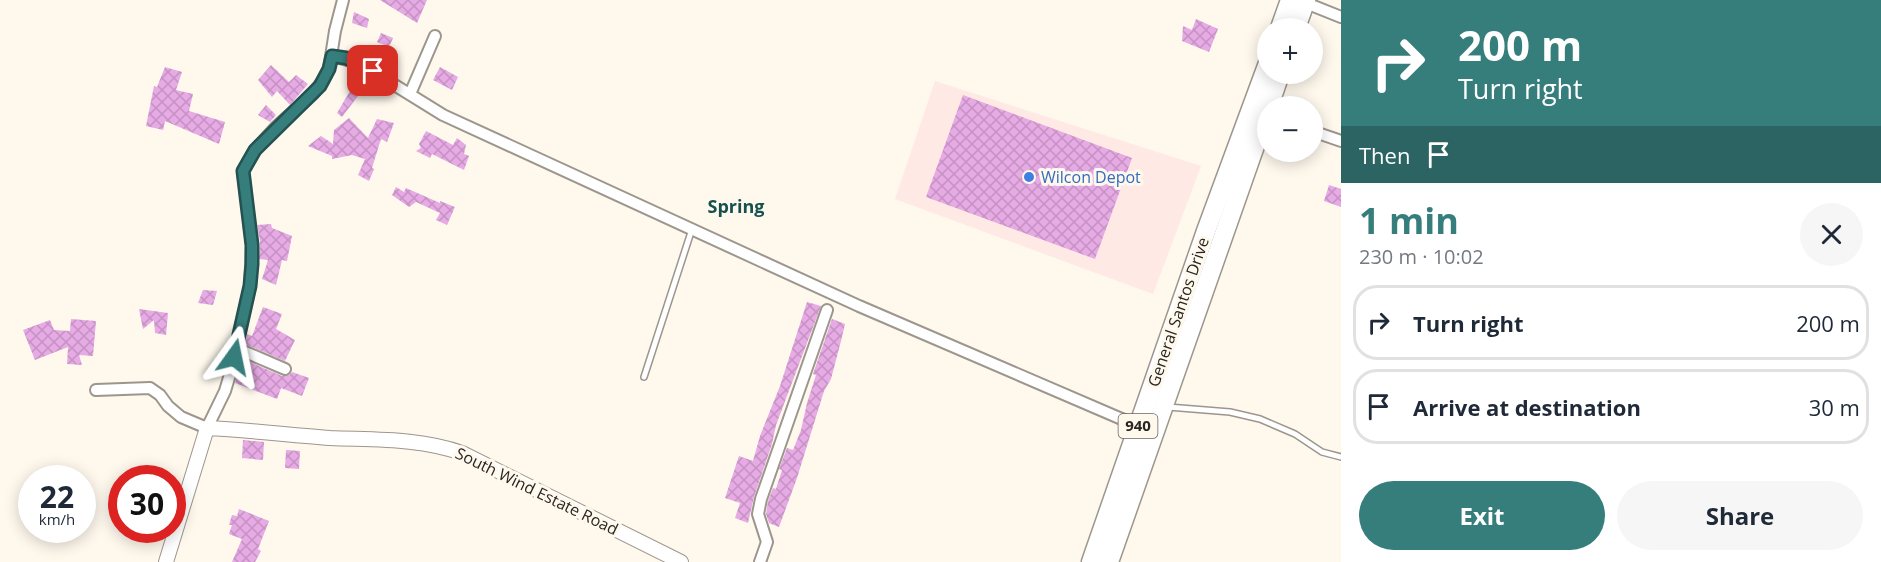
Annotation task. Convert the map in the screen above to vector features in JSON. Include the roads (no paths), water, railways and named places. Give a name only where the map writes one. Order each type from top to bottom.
[{"type":"highway","points":[[1287,18],[1300,1]]},
{"type":"highway","points":[[1297,18],[1300,1]]},
{"type":"highway","name":"General Santos Drive","points":[[1091,562],[1138,426],[1257,128]]},
{"type":"highway","name":"General Santos Drive","points":[[1109,562],[1257,131]]},
{"type":"street","points":[[166,562],[207,428],[225,391],[250,286],[252,245],[243,171],[255,150],[320,86],[329,69],[334,31],[344,0]]},
{"type":"street","points":[[1300,1],[1341,17]]},
{"type":"street","points":[[410,94],[435,36]]},
{"type":"street","points":[[332,56],[359,63],[443,115],[859,306],[1138,426]]},
{"type":"street","points":[[1323,135],[1341,141]]},
{"type":"street","points":[[760,562],[767,542],[758,514],[761,499],[827,310]]},
{"type":"street","points":[[236,348],[285,369]]},
{"type":"street","points":[[96,390],[150,388],[181,417],[207,428]]},
{"type":"street","name":"South Wind Estate Road","points":[[207,428],[329,438],[409,441],[444,447],[462,453],[681,562]]},
{"type":"lane","points":[[644,377],[692,229]]},
{"type":"lane","points":[[1163,406],[1230,412],[1260,419],[1294,434],[1322,452],[1341,457]]},
{"type":"place","name":"Wilcon Depot","points":[[1029,177]]},
{"type":"district","name":"Spring","points":[[736,207]]}]
